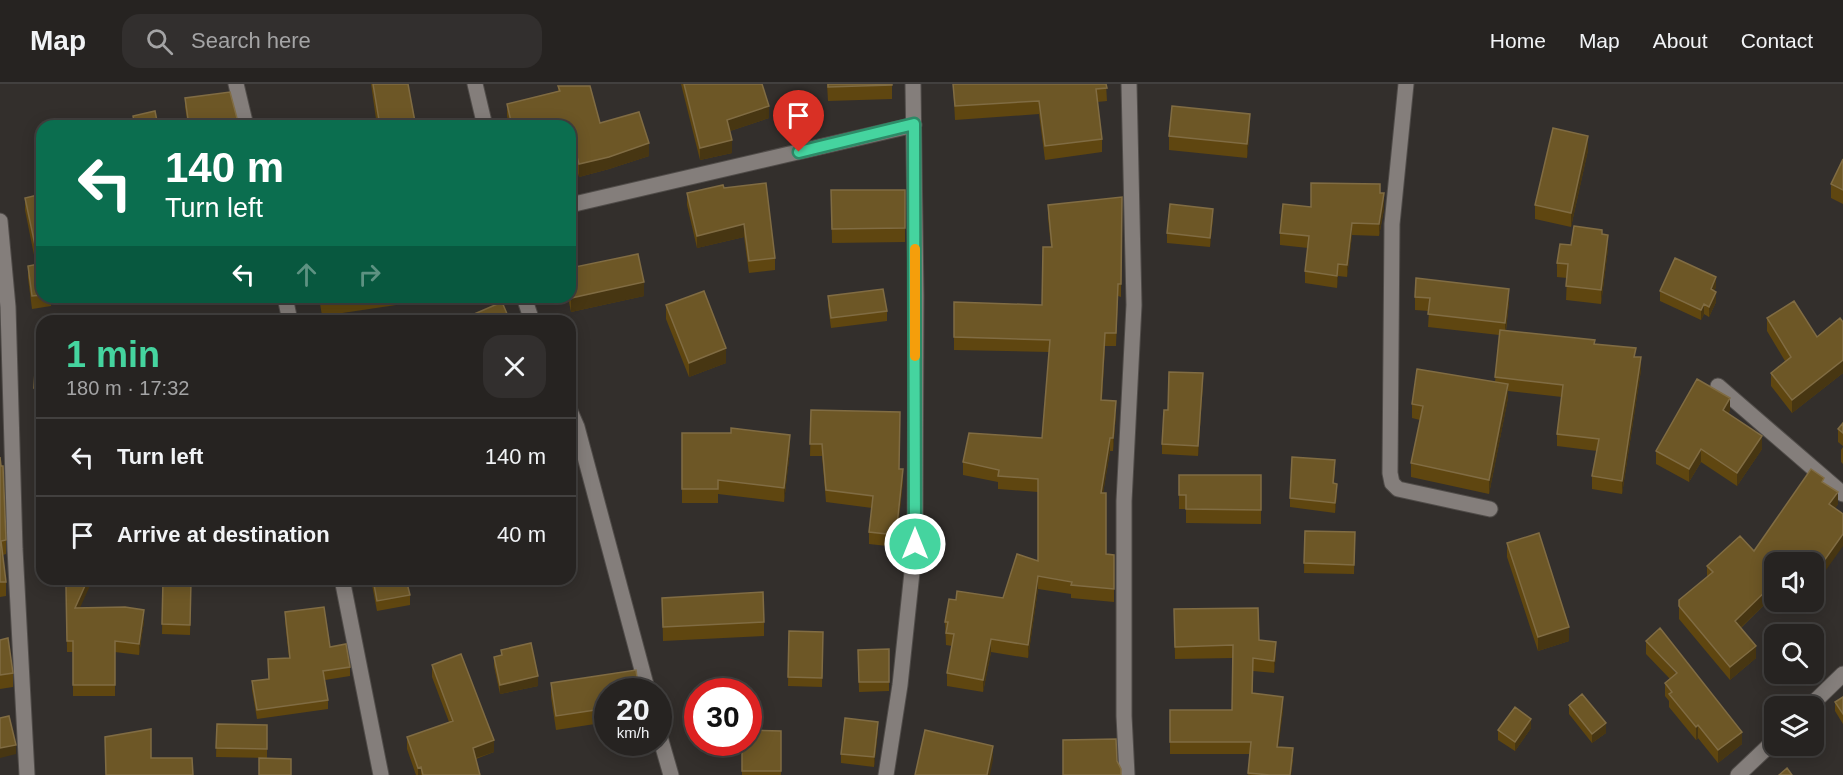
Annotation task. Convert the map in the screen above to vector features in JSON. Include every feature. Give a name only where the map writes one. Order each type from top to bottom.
[{"type":"street","points":[[236,84],[245,120]]},
{"type":"street","points":[[475,84],[483,120]]},
{"type":"street","points":[[886,775],[900,685],[915,544],[913,84]]},
{"type":"street","points":[[1127,775],[1124,716],[1124,501],[1134,305],[1129,84]]},
{"type":"street","points":[[1406,84],[1392,224],[1390,473],[1392,483],[1398,489],[1490,509]]},
{"type":"street","points":[[576,205],[914,124]]},
{"type":"street","points":[[0,221],[9,306],[15,549],[27,775]]},
{"type":"street","points":[[1718,386],[1843,494]]},
{"type":"street","points":[[576,425],[644,678]]},
{"type":"street","points":[[343,585],[381,775]]},
{"type":"street","points":[[1820,696],[1843,674]]},
{"type":"street","points":[[1738,775],[1764,750]]},
{"type":"street","points":[[665,756],[670,775]]},
{"type":"building","points":[[373,84],[408,84],[415,120],[379,120]]},
{"type":"building","points":[[684,84],[762,84],[769,106],[727,120],[732,140],[700,148]]},
{"type":"building","points":[[828,84],[892,84],[892,85],[828,87]]},
{"type":"building","points":[[953,84],[1106,84],[1107,88],[1096,89],[1102,139],[1045,146],[1039,101],[955,106]]},
{"type":"building","points":[[558,86],[590,86],[600,123],[639,112],[649,143],[609,157],[579,164],[576,153],[576,120],[511,120],[507,104],[560,91]]},
{"type":"building","points":[[230,92],[237,120],[188,120],[185,98]]},
{"type":"building","points":[[1172,106],[1250,114],[1247,144],[1169,136]]},
{"type":"building","points":[[155,111],[157,120],[134,120],[133,116]]},
{"type":"building","points":[[1553,128],[1588,136],[1571,213],[1535,205]]},
{"type":"building","points":[[1843,159],[1843,190],[1831,184]]},
{"type":"building","points":[[766,183],[775,258],[749,261],[744,224],[697,236],[687,193],[723,185],[724,188]]},
{"type":"building","points":[[1311,183],[1380,184],[1380,193],[1384,193],[1379,224],[1352,223],[1347,265],[1338,264],[1337,276],[1305,271],[1309,236],[1280,233],[1283,204],[1311,207]]},
{"type":"building","points":[[831,190],[905,190],[905,228],[832,229]]},
{"type":"building","points":[[36,195],[36,250],[25,198]]},
{"type":"building","points":[[1122,197],[1121,284],[1118,284],[1116,333],[1105,333],[1101,400],[1116,401],[1113,438],[1110,438],[1101,493],[1106,493],[1106,554],[1114,555],[1114,589],[1071,585],[1072,582],[1038,576],[1028,645],[991,639],[983,680],[947,673],[954,634],[946,633],[948,622],[945,622],[949,599],[956,600],[957,591],[1003,598],[1017,554],[1038,561],[1038,479],[998,476],[999,470],[963,462],[969,433],[1042,438],[1050,340],[954,337],[954,302],[1042,305],[1043,247],[1052,247],[1048,205]]},
{"type":"building","points":[[1170,204],[1213,209],[1210,238],[1167,233]]},
{"type":"building","points":[[1574,226],[1602,230],[1602,234],[1608,235],[1601,290],[1566,286],[1568,264],[1557,263],[1560,244],[1571,245]]},
{"type":"building","points":[[638,254],[644,282],[576,297],[576,267]]},
{"type":"building","points":[[1675,258],[1716,277],[1711,289],[1716,292],[1709,307],[1704,304],[1701,310],[1660,291]]},
{"type":"building","points":[[36,265],[36,296],[32,296],[28,266]]},
{"type":"building","points":[[1416,278],[1509,289],[1505,323],[1428,314],[1430,298],[1415,297]]},
{"type":"building","points":[[883,289],[887,311],[831,318],[828,296]]},
{"type":"building","points":[[704,291],[726,348],[689,363],[666,305]]},
{"type":"building","points":[[1794,301],[1817,337],[1840,318],[1843,322],[1843,360],[1792,400],[1771,373],[1791,357],[1767,318]]},
{"type":"building","points":[[502,303],[507,315],[472,315]]},
{"type":"building","points":[[1500,330],[1595,340],[1594,344],[1636,348],[1634,357],[1641,357],[1622,481],[1592,476],[1599,439],[1557,434],[1563,385],[1495,377]]},
{"type":"building","points":[[1417,369],[1508,384],[1489,480],[1411,463],[1423,406],[1412,404]]},
{"type":"building","points":[[35,371],[36,388],[34,388]]},
{"type":"building","points":[[1169,372],[1203,373],[1198,446],[1162,444],[1164,410],[1168,410]]},
{"type":"building","points":[[1697,379],[1730,398],[1723,410],[1762,436],[1737,473],[1701,449],[1689,469],[1656,451]]},
{"type":"building","points":[[811,410],[900,412],[899,469],[903,469],[896,535],[869,532],[873,496],[826,490],[822,444],[810,444]]},
{"type":"building","points":[[1843,423],[1843,433],[1838,429]]},
{"type":"building","points":[[731,428],[790,435],[784,488],[718,480],[718,489],[682,489],[682,433],[731,433]]},
{"type":"building","points":[[0,457],[1,466],[3,466],[6,540],[1,541],[6,582],[0,582]]},
{"type":"building","points":[[1292,457],[1335,460],[1333,483],[1337,484],[1335,503],[1290,498]]},
{"type":"building","points":[[1811,469],[1824,478],[1822,482],[1838,492],[1829,504],[1843,514],[1843,534],[1824,561],[1824,552],[1764,552],[1764,593],[1735,621],[1756,646],[1730,667],[1679,606],[1679,600],[1713,572],[1707,566],[1740,536],[1754,551]]},
{"type":"building","points":[[1179,475],[1261,475],[1261,510],[1186,509],[1186,495],[1179,495]]},
{"type":"building","points":[[1305,531],[1355,532],[1354,565],[1304,563]]},
{"type":"building","points":[[1539,533],[1569,627],[1538,637],[1507,543]]},
{"type":"building","points":[[66,585],[85,585],[75,608],[125,607],[144,610],[139,644],[115,641],[115,685],[73,685],[73,641],[67,641]]},
{"type":"building","points":[[163,585],[191,585],[190,625],[162,624]]},
{"type":"building","points":[[374,585],[408,585],[410,595],[377,601]]},
{"type":"building","points":[[763,592],[764,622],[663,627],[662,598]]},
{"type":"building","points":[[324,607],[330,647],[346,644],[350,667],[323,671],[328,700],[257,710],[252,681],[269,679],[268,659],[290,658],[285,612]]},
{"type":"building","points":[[1258,608],[1259,640],[1276,642],[1274,661],[1253,658],[1252,693],[1283,697],[1277,747],[1293,748],[1290,775],[1248,773],[1251,742],[1170,742],[1170,710],[1232,710],[1233,645],[1175,647],[1174,609]]},
{"type":"building","points":[[1660,628],[1742,732],[1718,750],[1669,694],[1672,692],[1665,683],[1677,673],[1646,641]]},
{"type":"building","points":[[789,631],[823,632],[822,678],[788,677]]},
{"type":"building","points":[[8,638],[13,673],[0,675],[0,640]]},
{"type":"building","points":[[531,643],[538,676],[500,685],[494,657],[502,655],[501,650]]},
{"type":"building","points":[[889,649],[889,682],[859,682],[858,650]]},
{"type":"building","points":[[461,654],[494,740],[473,748],[480,775],[423,775],[421,767],[418,768],[407,737],[453,721],[432,665]]},
{"type":"building","points":[[636,670],[637,678],[594,678],[594,710],[556,716],[551,683]]},
{"type":"building","points":[[1582,694],[1606,723],[1592,734],[1569,705]]},
{"type":"building","points":[[1843,697],[1843,714],[1835,702]]},
{"type":"building","points":[[1515,707],[1531,719],[1515,742],[1498,730]]},
{"type":"building","points":[[9,716],[16,745],[0,748],[0,718]]},
{"type":"building","points":[[845,718],[878,722],[874,757],[841,754]]},
{"type":"building","points":[[217,724],[267,725],[267,749],[216,748]]},
{"type":"building","points":[[151,729],[151,758],[192,758],[193,775],[106,775],[105,737]]},
{"type":"building","points":[[762,730],[781,731],[781,771],[742,771],[742,756],[762,756]]},
{"type":"building","points":[[925,730],[993,746],[987,775],[915,775]]},
{"type":"building","points":[[1116,739],[1117,761],[1121,775],[1063,775],[1063,740]]},
{"type":"building","points":[[259,758],[291,759],[291,775],[259,775]]},
{"type":"building","points":[[1787,768],[1792,775],[1779,775]]},
{"type":"slow traffic","points":[[915,249],[915,356]]},
{"type":"route","points":[[799,152],[914,124],[915,544]]}]
